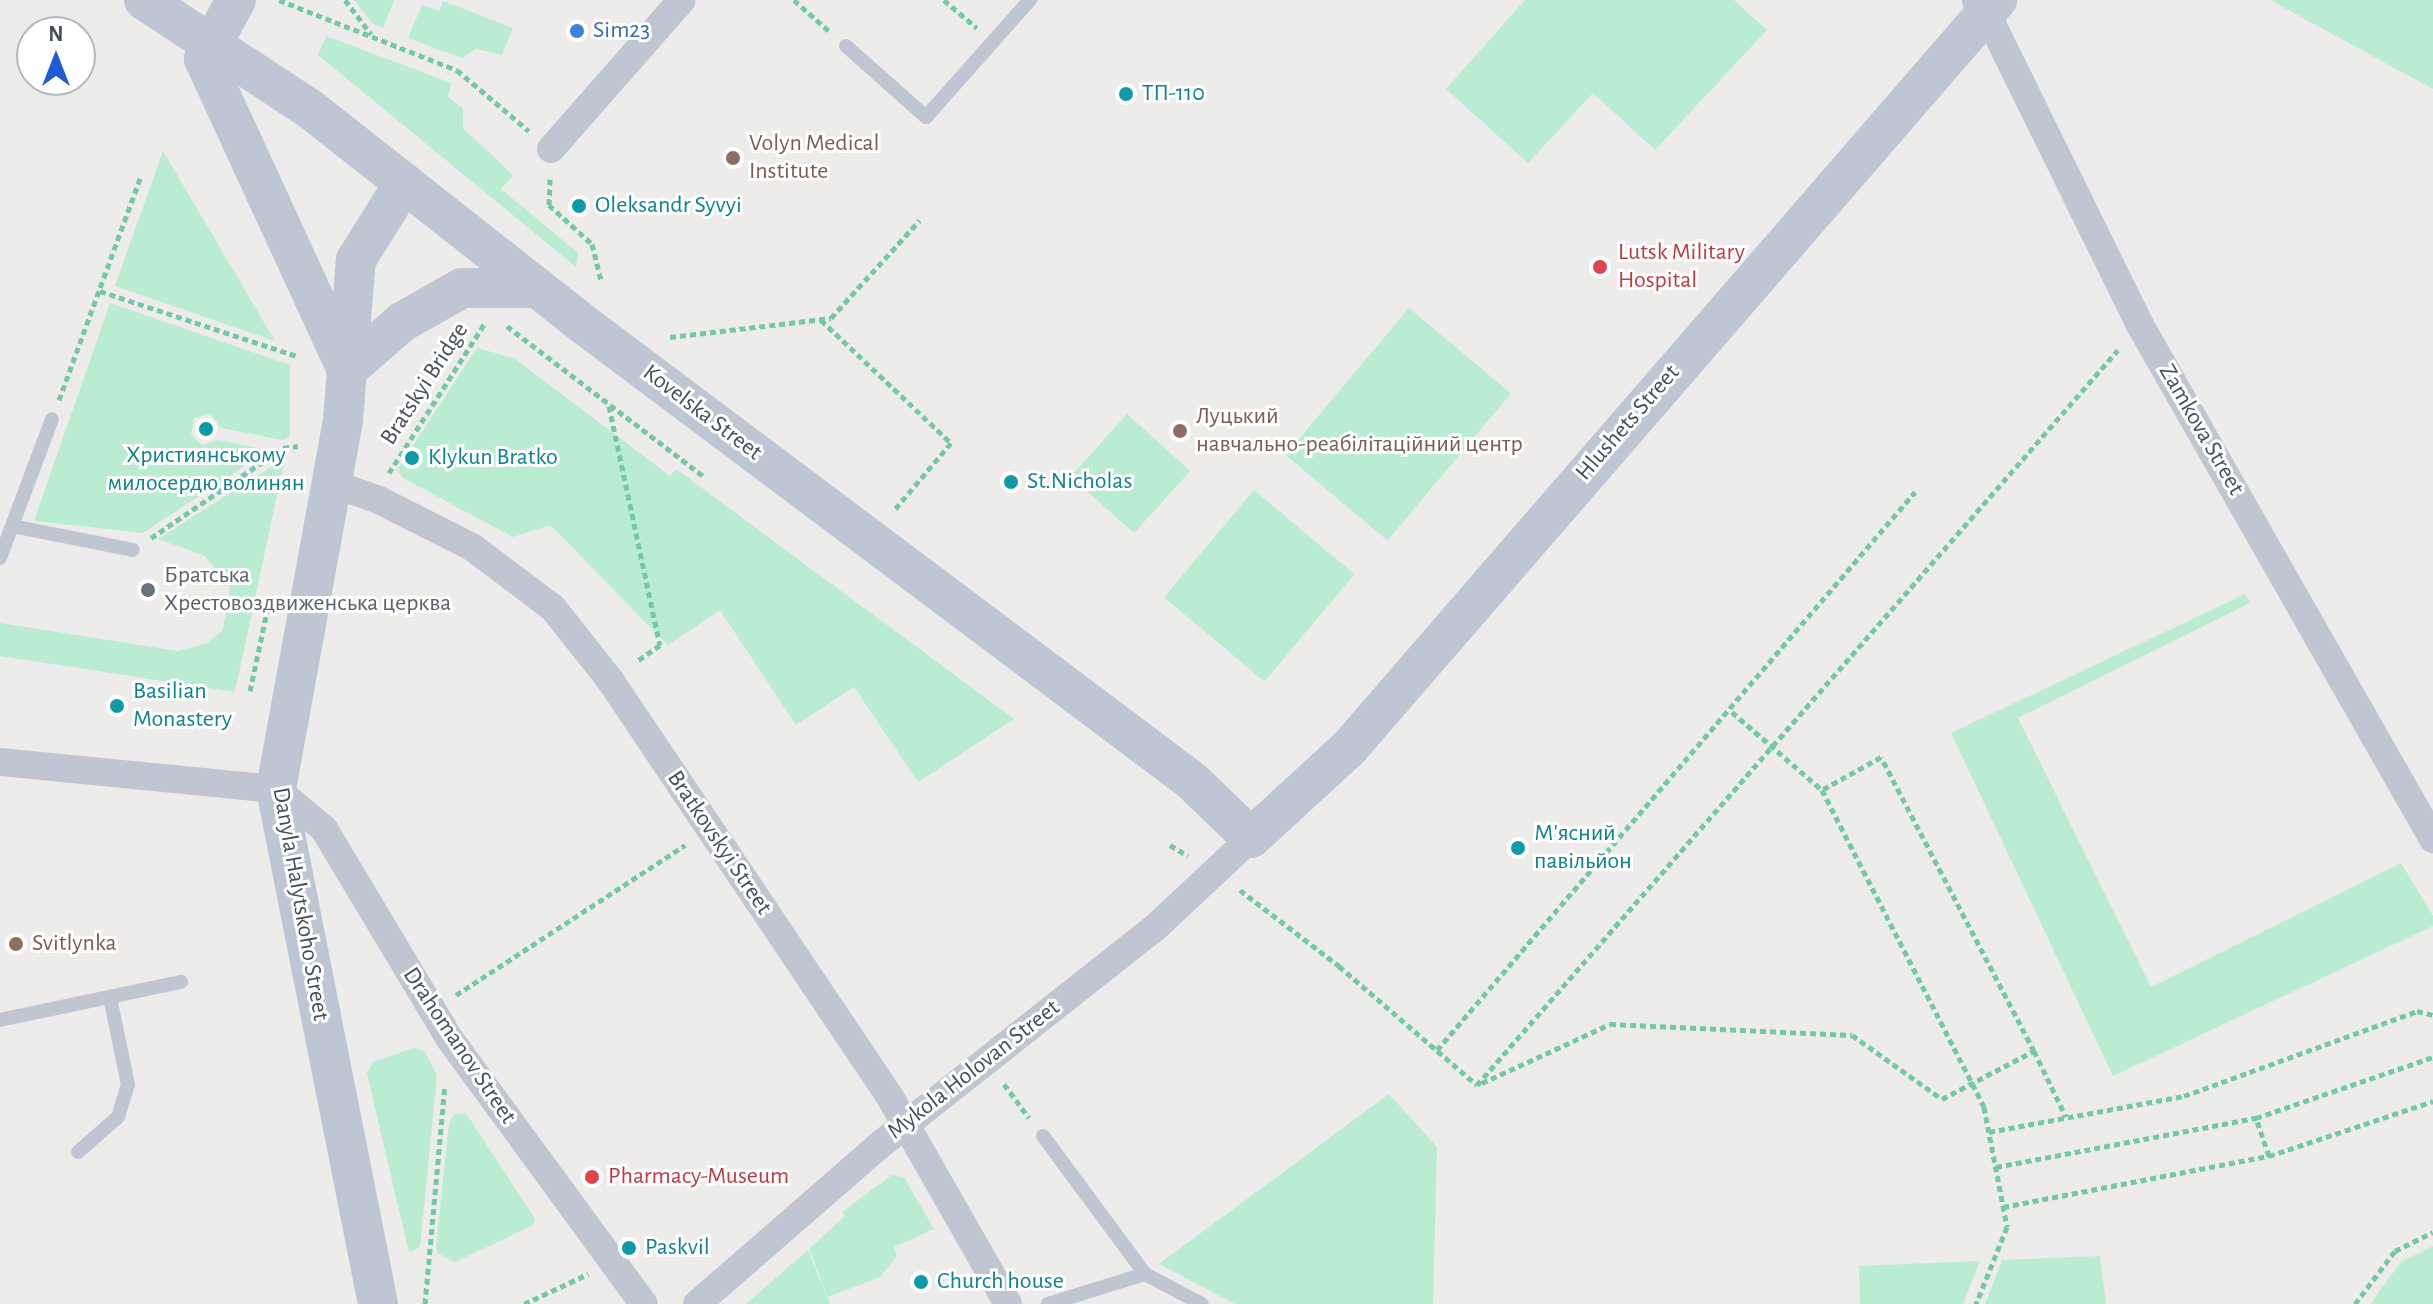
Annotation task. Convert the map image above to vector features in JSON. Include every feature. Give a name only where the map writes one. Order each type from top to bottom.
[{"type":"main road","name":"Kovelska Street","points":[[144,0],[212,42],[404,183],[537,288],[1192,781],[1251,838]]},
{"type":"main road","points":[[236,0],[204,59],[347,370],[402,322],[462,288],[537,288]]},
{"type":"main road","name":"Hlushets Street","points":[[1251,838],[1349,748],[1986,4]]},
{"type":"main road","name":"Danyla Halytskoho Street","points":[[378,1304],[276,789],[331,483],[347,370],[356,260],[404,183]]},
{"type":"street","points":[[551,149],[682,0]]},
{"type":"street","name":"Zamkova Street","points":[[1986,4],[2140,325],[2433,839]]},
{"type":"street","name":"Bratkovskyi Street","points":[[331,483],[379,500],[472,547],[553,608],[610,680],[699,835],[907,1124],[1008,1304]]},
{"type":"street","points":[[0,762],[276,789]]},
{"type":"street","name":"Drahomanov Street","points":[[276,789],[324,829],[449,1038],[610,1264],[644,1304]]},
{"type":"street","name":"Mykola Holovan Street","points":[[697,1304],[907,1124],[1158,925],[1251,838]]},
{"type":"lane","points":[[846,46],[926,117],[1030,0]]},
{"type":"lane","points":[[0,558],[52,419]]},
{"type":"lane","points":[[12,526],[133,550]]},
{"type":"lane","points":[[0,1020],[181,982]]},
{"type":"lane","points":[[78,1152],[118,1117],[128,1085],[110,997]]},
{"type":"lane","points":[[1043,1136],[1145,1274],[1202,1304]]},
{"type":"lane","points":[[1048,1304],[1145,1274]]},
{"type":"path","points":[[279,0],[457,70],[551,149],[549,205],[592,244],[601,281]]},
{"type":"path","points":[[345,0],[373,37]]},
{"type":"path","points":[[794,0],[846,46]]},
{"type":"path","points":[[944,0],[992,42]]},
{"type":"path","points":[[52,419],[141,176]]},
{"type":"path","points":[[670,337],[831,318],[920,220]]},
{"type":"path","points":[[100,291],[296,356]]},
{"type":"path","name":"Bratskyi Bridge","points":[[389,474],[491,315]]},
{"type":"path","points":[[820,320],[951,443],[895,509]]},
{"type":"path","points":[[502,323],[703,476]]},
{"type":"path","points":[[1477,1085],[2140,325]]},
{"type":"path","points":[[609,404],[660,645],[628,667]]},
{"type":"path","points":[[133,550],[283,448],[298,446]]},
{"type":"path","points":[[1437,1050],[1732,712],[1915,492]]},
{"type":"path","points":[[250,691],[270,599]]},
{"type":"path","points":[[1732,712],[1822,790],[1973,1083],[1989,1132],[2007,1227],[1976,1304]]},
{"type":"path","points":[[1822,790],[1881,757],[2066,1117]]},
{"type":"path","points":[[431,1011],[699,835]]},
{"type":"path","points":[[1170,845],[1214,873],[1339,966],[1477,1085]]},
{"type":"path","points":[[1989,1132],[2184,1096],[2417,1011],[2433,1015]]},
{"type":"path","points":[[1477,1085],[1610,1024],[1852,1035],[1942,1099],[2034,1051]]},
{"type":"path","points":[[425,1304],[449,1038]]},
{"type":"path","points":[[1996,1167],[2256,1118],[2433,1057]]},
{"type":"path","points":[[986,1061],[1043,1136]]},
{"type":"path","points":[[2003,1207],[2269,1156],[2433,1101]]},
{"type":"path","points":[[2256,1118],[2269,1156]]},
{"type":"path","points":[[2355,1304],[2395,1251],[2433,1232]]},
{"type":"path","points":[[524,1304],[610,1264]]},
{"type":"green space","points":[[354,0],[394,0],[383,28],[373,24]]},
{"type":"green space","points":[[1525,0],[1734,0],[1767,30],[1655,150],[1593,93],[1528,163],[1446,89]]},
{"type":"green space","points":[[2270,0],[2433,0],[2433,89]]},
{"type":"green space","points":[[443,1],[513,28],[502,55],[476,49],[462,58],[408,38],[422,5],[439,11]]},
{"type":"green space","points":[[326,36],[451,83],[448,97],[463,109],[463,128],[513,175],[501,189],[578,253],[576,267],[318,55]]},
{"type":"green space","points":[[163,151],[275,341],[115,286]]},
{"type":"green space","points":[[110,303],[290,365],[290,436],[283,440],[221,428],[210,414],[194,418],[191,434],[202,445],[218,440],[269,450],[143,533],[34,521]]},
{"type":"green space","points":[[1409,308],[1511,393],[1387,541],[1286,455]]},
{"type":"green space","points":[[477,348],[514,358],[670,476],[676,469],[1014,719],[918,782],[854,687],[796,725],[720,610],[668,645],[550,525],[513,537],[403,478],[397,470]]},
{"type":"green space","points":[[1127,414],[1190,471],[1134,533],[1071,476]]},
{"type":"green space","points":[[285,458],[235,692],[0,656],[0,623],[178,651],[207,643],[223,630],[230,587],[205,556],[158,539]]},
{"type":"green space","points":[[1254,490],[1354,574],[1264,681],[1164,597]]},
{"type":"green space","points":[[2245,594],[2250,603],[2018,718],[2151,987],[2401,863],[2433,916],[2433,926],[2113,1076],[1951,733]]},
{"type":"green space","points":[[414,1048],[424,1051],[437,1075],[420,1247],[409,1253],[367,1073],[373,1062]]},
{"type":"green space","points":[[1389,1094],[1437,1147],[1433,1304],[1235,1304],[1159,1264]]},
{"type":"green space","points":[[466,1113],[535,1219],[533,1225],[455,1262],[437,1253],[436,1246],[449,1123],[454,1114]]},
{"type":"green space","points":[[892,1175],[904,1177],[934,1229],[894,1247],[897,1256],[880,1277],[828,1297],[809,1249],[845,1216],[842,1212]]},
{"type":"green space","points":[[2433,1246],[2433,1304],[2370,1304],[2401,1262]]},
{"type":"green space","points":[[808,1250],[830,1304],[746,1304]]},
{"type":"green space","points":[[2100,1256],[2106,1304],[1985,1304],[2002,1260]]},
{"type":"green space","points":[[1980,1261],[1963,1304],[1860,1304],[1859,1266]]},
{"type":"place","name":"Sim23","points":[[577,31]]},
{"type":"place","name":"ТП-110","points":[[1126,94]]},
{"type":"place","name":"Volyn Medical Institute","points":[[733,158]]},
{"type":"place","name":"Oleksandr Syvyi","points":[[579,206]]},
{"type":"place","name":"Lutsk Military Hospital","points":[[1600,267]]},
{"type":"place","name":"Християнському милосердю волинян","points":[[206,429]]},
{"type":"place","name":"Луцький навчально-реабілітаційний центр","points":[[1180,431]]},
{"type":"place","name":"Klykun Bratko","points":[[412,458]]},
{"type":"place","name":"St.Nicholas","points":[[1011,482]]},
{"type":"place","name":"Братська Хрестовоздвиженська церква","points":[[148,590]]},
{"type":"place","name":"Basilian Monastery","points":[[117,706]]},
{"type":"place","name":"М'ясний павільйон","points":[[1518,848]]},
{"type":"place","name":"Svitlynka","points":[[16,944]]},
{"type":"place","name":"Pharmacy-Museum","points":[[592,1177]]},
{"type":"place","name":"Paskvil","points":[[629,1248]]},
{"type":"place","name":"Church house","points":[[921,1282]]}]
